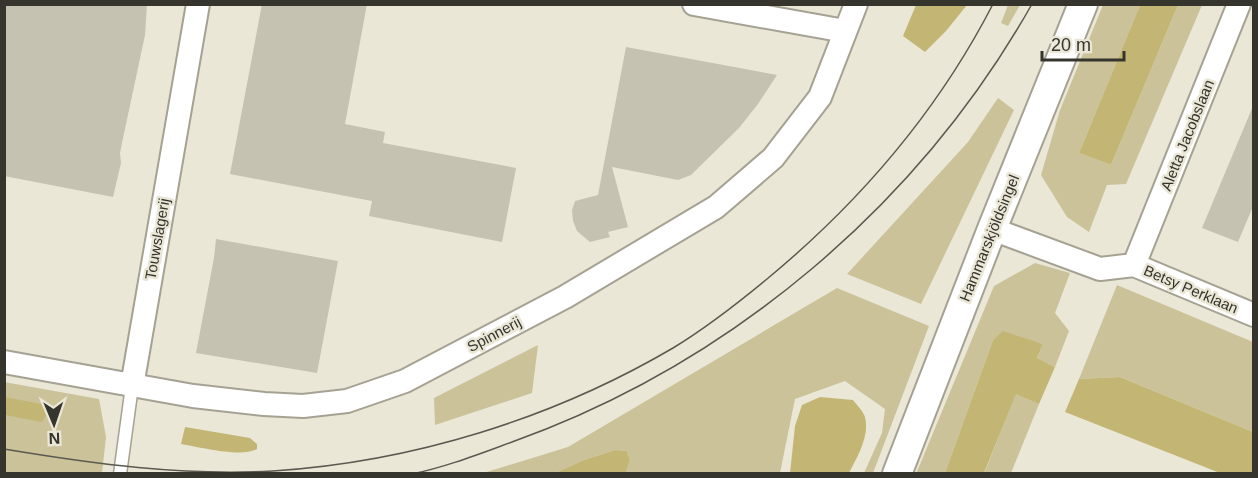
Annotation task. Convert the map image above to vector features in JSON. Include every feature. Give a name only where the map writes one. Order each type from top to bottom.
[{"type":"street","name":"Touwslagerij","points":[[132,386],[198,4]]},
{"type":"street","points":[[694,4],[845,31]]},
{"type":"street","name":"Spinnerij","points":[[4,362],[132,386],[264,405],[303,406],[347,401],[405,381],[565,297],[716,207],[773,158],[820,97],[856,4]]},
{"type":"street","name":"Hammarskjöldsingel","points":[[897,474],[992,229],[1083,4]]},
{"type":"street","name":"Aletta Jacobslaan","points":[[1134,266],[1239,4]]},
{"type":"street","name":"Betsy Perklaan","points":[[992,229],[1100,269],[1134,266],[1254,315]]},
{"type":"lane","name":"Touwslagerij","points":[[120,474],[132,386]]},
{"type":"shaded area","points":[[916,4],[967,5],[925,52],[903,36]]},
{"type":"shaded area","points":[[1008,5],[1020,5],[1008,26],[1001,23]]},
{"type":"shaded area","points":[[1103,5],[1140,5],[1079,153],[1111,165],[1178,5],[1202,5],[1126,184],[1107,185],[1089,232],[1067,217],[1041,175],[1060,110]]},
{"type":"shaded area","points":[[1140,5],[1178,5],[1111,165],[1079,153]]},
{"type":"shaded area","points":[[998,98],[1014,110],[921,304],[847,274],[968,142]]},
{"type":"shaded area","points":[[1035,263],[1070,273],[1055,313],[1069,331],[1055,367],[1037,358],[1043,344],[1003,332],[993,340],[945,473],[916,474],[994,286]]},
{"type":"shaded area","points":[[1117,285],[1253,342],[1253,432],[1120,377],[1079,379]]},
{"type":"shaded area","points":[[837,288],[929,326],[873,473],[864,473],[882,433],[885,409],[845,381],[795,399],[780,473],[626,473],[630,460],[627,451],[615,450],[555,473],[480,474],[568,447]]},
{"type":"shaded area","points":[[1003,331],[1043,344],[1037,358],[1055,367],[1039,404],[1016,394],[984,473],[945,473],[993,340]]},
{"type":"shaded area","points":[[538,345],[532,393],[435,425],[434,398]]},
{"type":"shaded area","points":[[1120,377],[1253,432],[1253,473],[1220,473],[1065,412],[1079,379]]},
{"type":"shaded area","points":[[4,382],[99,399],[106,437],[102,473],[5,473]]},
{"type":"shaded area","points":[[1016,393],[1039,404],[1011,473],[984,474]]},
{"type":"shaded area","points":[[5,397],[52,406],[42,422],[5,415]]},
{"type":"shaded area","points":[[820,397],[853,400],[865,417],[866,432],[862,446],[849,473],[790,473],[795,426],[802,405]]},
{"type":"shaded area","points":[[185,427],[250,438],[257,444],[257,449],[231,452],[181,444]]},
{"type":"shaded area","points":[[615,450],[627,451],[630,460],[626,473],[555,473],[584,460]]},
{"type":"building","points":[[4,4],[147,4],[145,35],[113,197],[4,176]]},
{"type":"building","points":[[262,4],[367,4],[345,124],[385,132],[383,143],[516,168],[502,242],[369,216],[372,201],[230,174]]},
{"type":"building","points":[[626,47],[777,75],[739,128],[691,175],[678,180],[612,167],[628,227],[608,232],[610,237],[590,242],[577,231],[572,210],[575,201],[598,195]]},
{"type":"building","points":[[1253,106],[1254,204],[1238,242],[1202,228]]},
{"type":"building","points":[[216,239],[338,261],[317,373],[196,353]]},
{"type":"tram line","points":[[4,449],[172,470],[273,471],[325,466],[429,447],[480,433],[579,396],[627,373],[698,332],[767,279],[834,219],[894,153],[922,118],[948,81],[993,4]]},
{"type":"tram line","points":[[412,474],[475,456],[592,409],[669,369],[742,322],[811,270],[875,211],[933,147],[986,78],[1032,4]]}]
